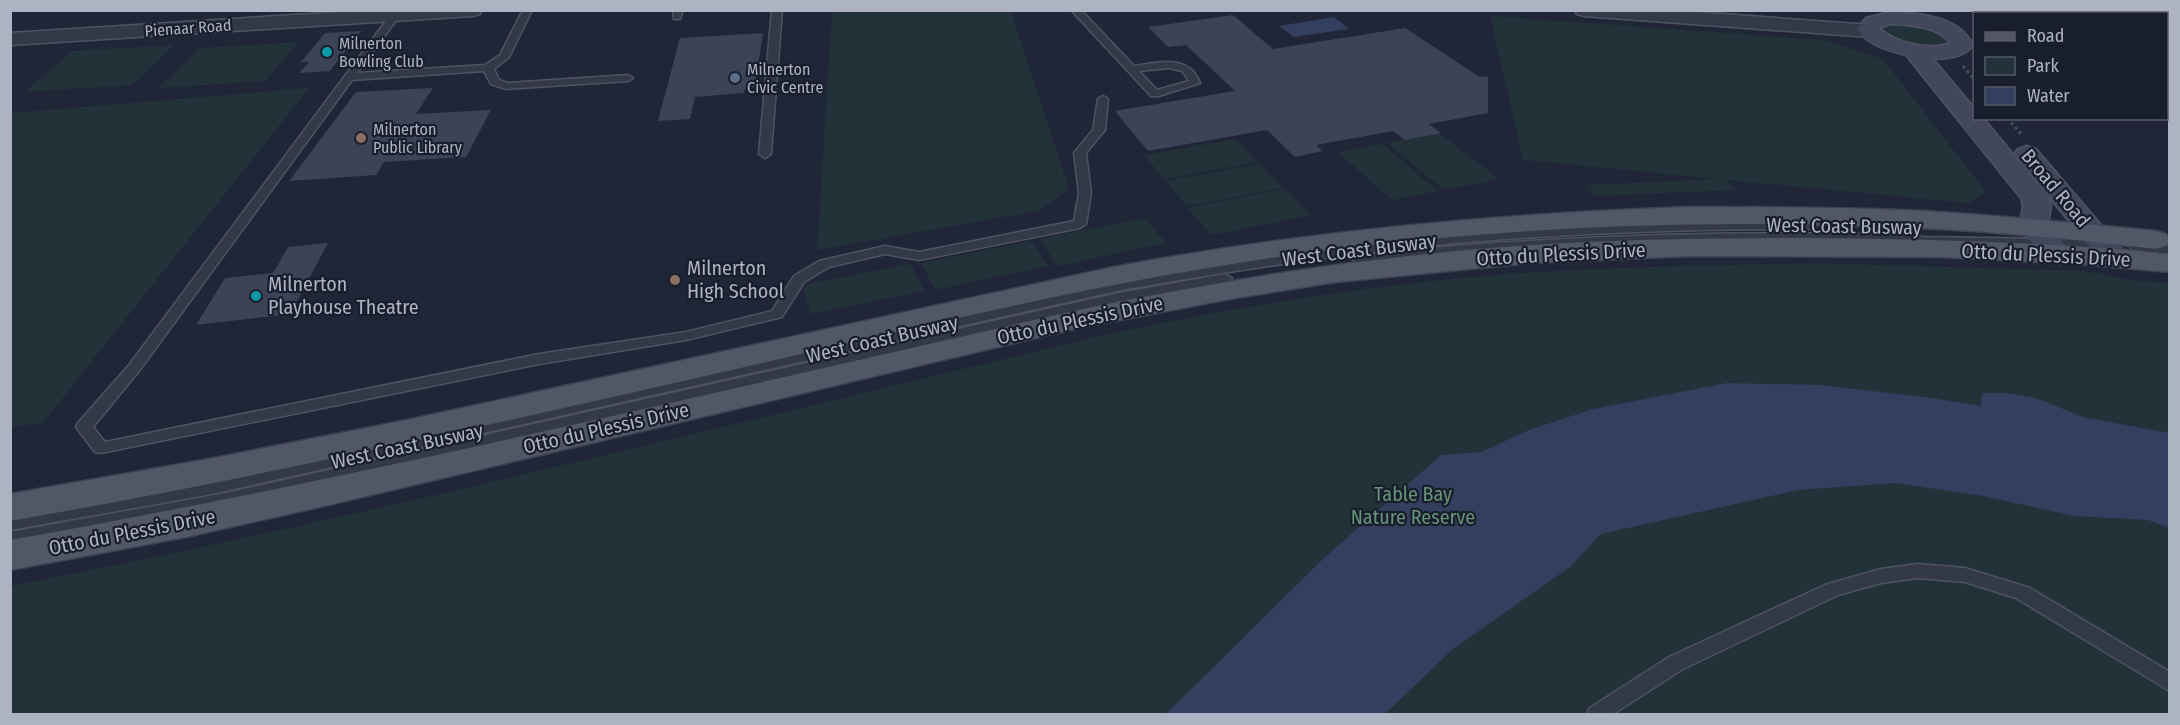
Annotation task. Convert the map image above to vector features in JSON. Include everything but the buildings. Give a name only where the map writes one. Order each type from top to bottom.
[{"type":"main road","name":"Otto du Plessis Drive","points":[[10,508],[272,461],[1123,274],[1324,242],[1518,223],[1700,216],[1918,218],[2045,239],[2106,244],[2169,242]]},
{"type":"main road","name":"Otto du Plessis Drive","points":[[10,555],[164,527],[312,496],[1083,318],[1205,293],[1303,278],[1456,260],[1618,249],[1987,250],[2045,239]]},
{"type":"main road","name":"Otto du Plessis Drive","points":[[2106,244],[2169,263]]},
{"type":"street","name":"Pienaar Road","points":[[10,39],[473,10]]},
{"type":"street","points":[[1584,10],[1870,32],[1887,42],[1927,51],[1959,48],[1967,39],[1942,27],[1898,15],[1870,23],[1868,27],[1870,32]]},
{"type":"street","points":[[1927,51],[1973,91]]},
{"type":"street","name":"Broad Road","points":[[1927,51],[1973,116]]},
{"type":"street","name":"Broad Road","points":[[1976,120],[2034,196],[2045,239]]},
{"type":"street","name":"Broad Road","points":[[1999,120],[2106,244]]},
{"type":"street","points":[[1995,147],[2024,151]]},
{"type":"lane","points":[[350,77],[488,68],[504,57],[528,10]]},
{"type":"lane","points":[[765,154],[777,10]]},
{"type":"lane","points":[[1075,10],[1155,93],[1195,83],[1193,77],[1177,65],[1132,69]]},
{"type":"lane","points":[[395,15],[134,368],[84,427],[101,448],[539,359],[687,336],[777,314],[799,279],[824,264],[885,250],[920,256],[1080,224],[1085,193],[1080,153],[1099,130],[1103,99]]},
{"type":"lane","points":[[488,68],[495,82],[507,86],[628,78]]},
{"type":"lane","name":"West Coast Busway","points":[[10,524],[212,488],[329,463],[1121,286],[1297,256],[1502,233],[1618,227],[1848,225],[2045,239]]},
{"type":"lane","name":"West Coast Busway","points":[[10,539],[226,499],[1097,302],[1255,273],[1432,251],[1538,243],[1655,238],[2045,239]]},
{"type":"lane","name":"West Coast Busway","points":[[1917,239],[1987,250]]},
{"type":"lane","points":[[2106,244],[2169,250]]},
{"type":"lane","points":[[1597,714],[1676,663],[1832,590],[1881,576],[1918,571],[1965,575],[2023,593],[2072,621],[2169,683]]},
{"type":"green space","points":[[832,11],[1011,11],[1069,189],[1038,211],[817,250]]},
{"type":"green space","points":[[1490,16],[1824,40],[1883,59],[1986,192],[1969,203],[1727,180],[1736,190],[1595,196],[1586,185],[1717,179],[1523,160]]},
{"type":"green space","points":[[1903,22],[1939,31],[1950,42],[1929,47],[1912,45],[1896,41],[1879,29],[1882,25]]},
{"type":"green space","points":[[299,42],[265,81],[159,88],[199,48]]},
{"type":"green space","points":[[174,45],[132,85],[24,92],[73,51]]},
{"type":"green space","points":[[309,88],[42,424],[11,426],[11,113]]},
{"type":"green space","points":[[1439,133],[1499,179],[1444,190],[1387,143]]},
{"type":"green space","points":[[1236,139],[1258,162],[1164,179],[1144,155]]},
{"type":"green space","points":[[1382,144],[1438,191],[1392,200],[1338,152]]},
{"type":"green space","points":[[1260,164],[1283,188],[1187,206],[1166,181]]},
{"type":"green space","points":[[1285,189],[1311,215],[1211,235],[1188,208]]},
{"type":"green space","points":[[1145,218],[1166,243],[1057,266],[1040,239]]},
{"type":"green space","points":[[1031,241],[1048,266],[935,290],[921,263]]},
{"type":"green space","name":"Table Bay Nature Reserve","points":[[1812,263],[2084,271],[2136,281],[2169,283],[2169,714],[11,714],[11,586],[426,497],[1113,333],[1228,311],[1343,292],[1518,273]]},
{"type":"green space","points":[[911,264],[924,291],[811,314],[802,285]]},
{"type":"water","points":[[1334,17],[1349,29],[1294,37],[1279,26]]},
{"type":"water","points":[[1727,383],[1820,385],[1981,406],[1982,393],[2008,393],[2036,398],[2083,417],[2169,433],[2169,528],[2148,520],[2074,516],[1983,496],[1896,483],[1798,490],[1601,534],[1570,567],[1453,649],[1385,714],[1166,714],[1324,558],[1441,455],[1481,452],[1529,430],[1593,409]]},
{"type":"place","name":"Milnerton Bowling Club","points":[[327,52]]},
{"type":"place","name":"Milnerton Civic Centre","points":[[735,78]]},
{"type":"place","name":"Milnerton Public Library","points":[[361,138]]},
{"type":"place","name":"Milnerton High School","points":[[675,280]]},
{"type":"place","name":"Milnerton Playhouse Theatre","points":[[256,296]]}]
